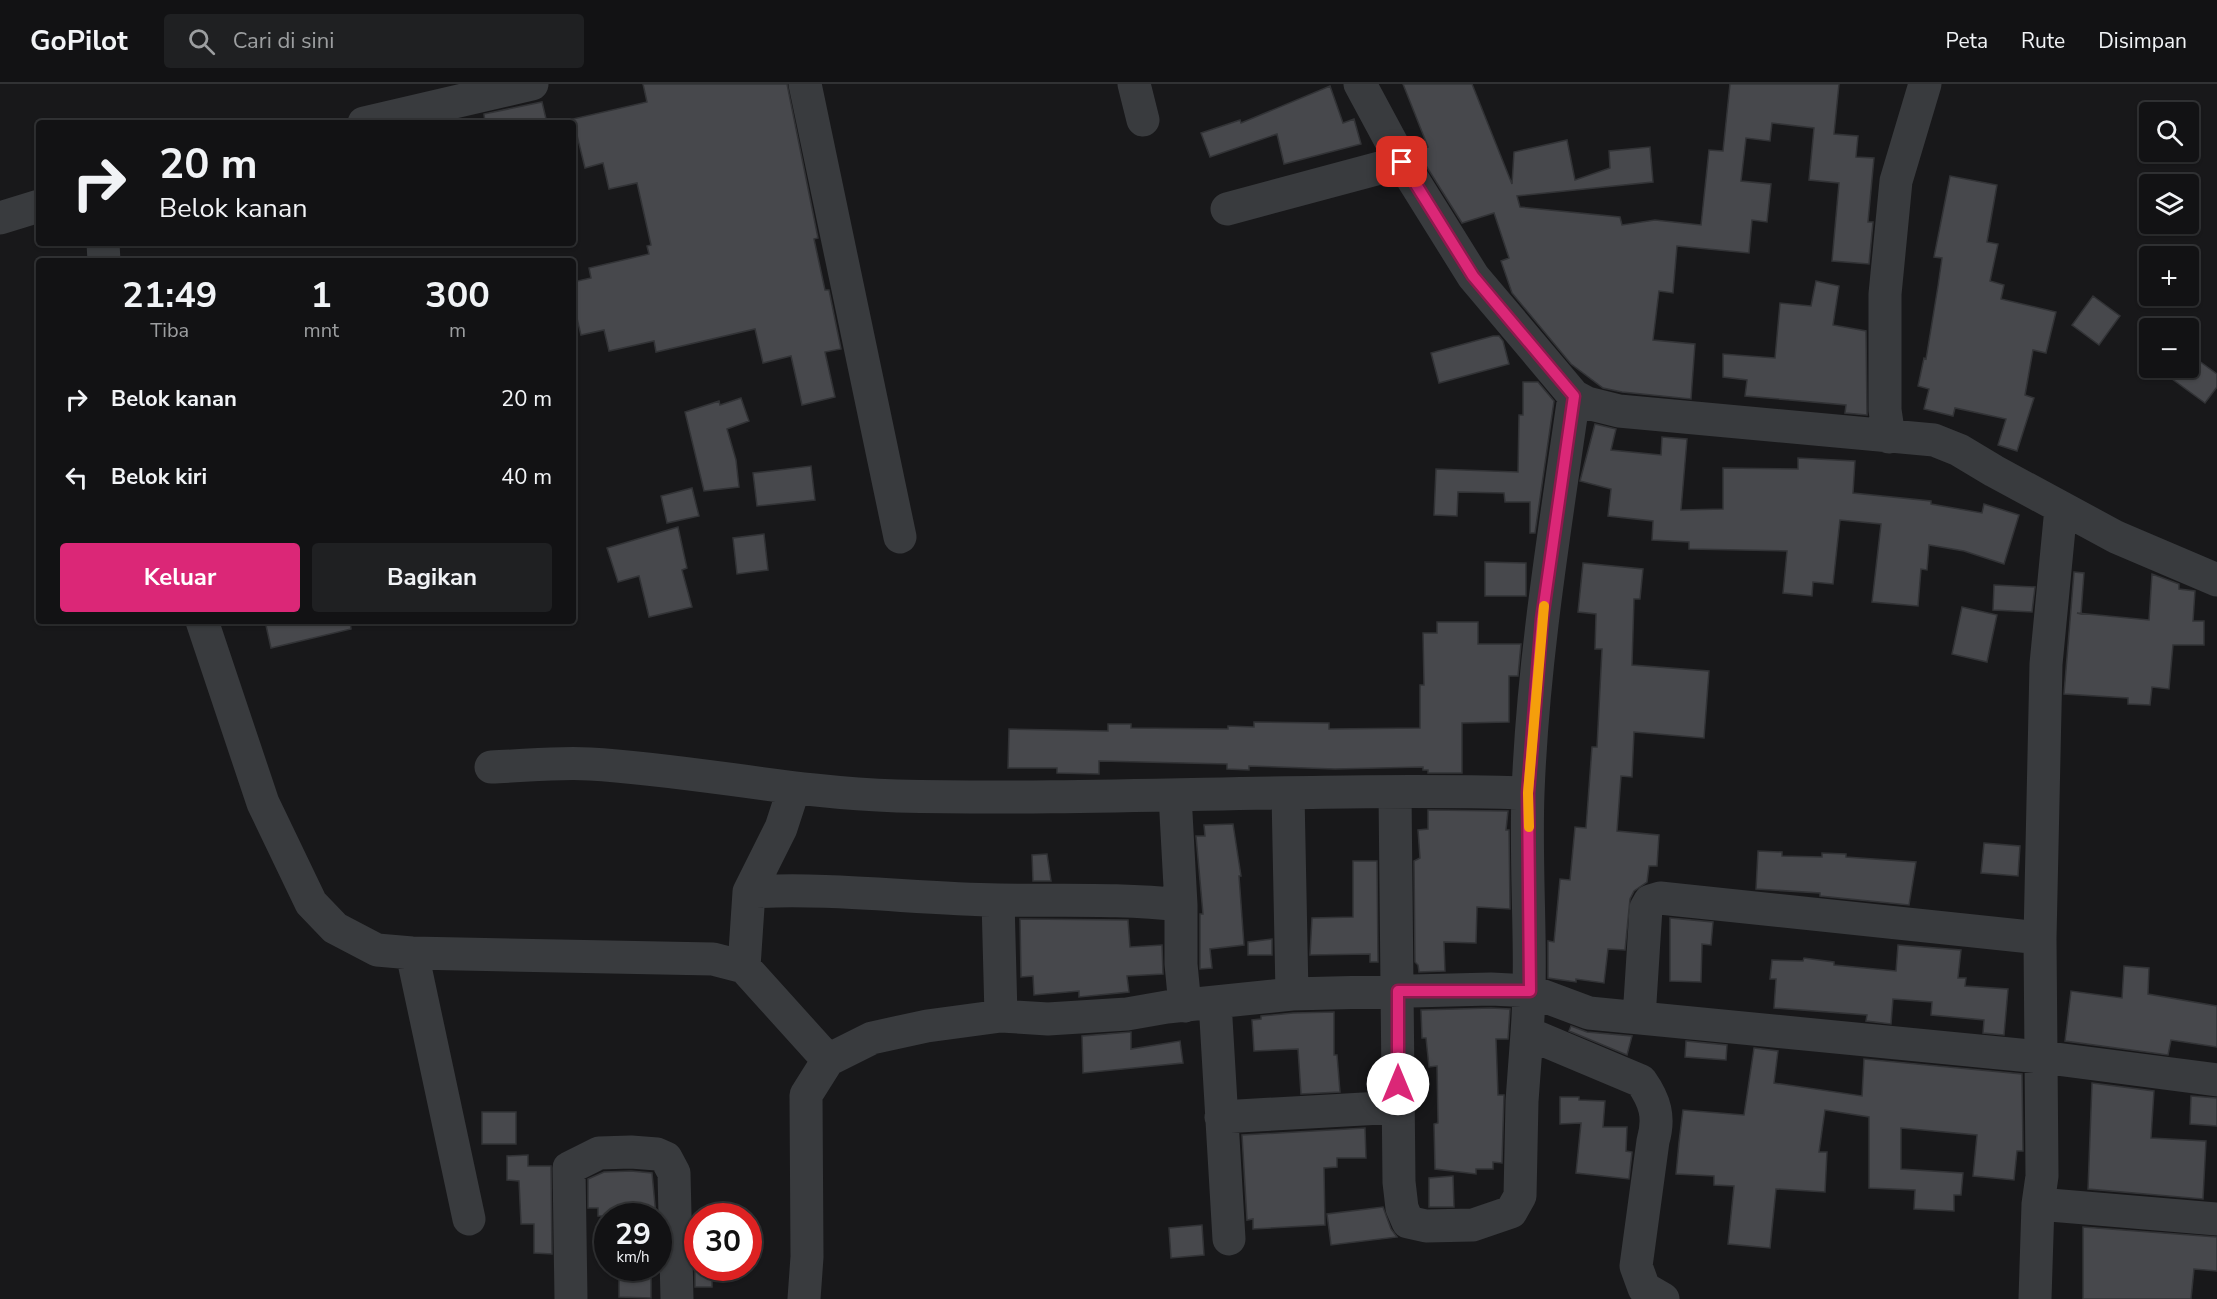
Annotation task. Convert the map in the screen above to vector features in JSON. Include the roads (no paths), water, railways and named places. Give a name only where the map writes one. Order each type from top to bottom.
[{"type":"street","points":[[377,120],[532,84]]},
{"type":"street","points":[[805,84],[900,537]]},
{"type":"street","points":[[1134,84],[1143,120]]},
{"type":"street","points":[[1360,84],[1402,162],[1473,276],[1574,396],[1587,403],[1619,411],[1934,440],[1959,450],[2116,537],[2217,580]]},
{"type":"street","points":[[1889,437],[1885,410],[1885,294],[1896,182],[1925,84]]},
{"type":"street","points":[[1227,209],[1402,162]]},
{"type":"street","points":[[0,218],[36,207]]},
{"type":"street","points":[[1395,792],[1399,1182],[1402,1208],[1408,1222],[1426,1226],[1473,1225],[1511,1212],[1520,1196],[1522,1101],[1530,991],[1528,793],[1542,619],[1574,396]]},
{"type":"street","points":[[2035,1299],[2038,1204],[2042,1176],[2040,938],[2046,664],[2061,508]]},
{"type":"street","points":[[203,624],[263,803],[311,903],[335,928],[377,950],[566,958],[713,959],[744,967],[828,1060]]},
{"type":"street","points":[[491,766],[588,764],[794,788],[916,796],[1051,798],[1111,795],[1395,792],[1528,793]]},
{"type":"street","points":[[744,967],[749,892],[781,828],[794,788]]},
{"type":"street","points":[[1288,794],[1292,994]]},
{"type":"street","points":[[1175,795],[1181,905],[1180,964],[1200,1004],[1221,1117],[1229,1239]]},
{"type":"street","points":[[749,892],[785,890],[998,900],[1094,899],[1181,905]]},
{"type":"street","points":[[1639,1018],[1646,908],[1650,901],[1660,898],[2040,938]]},
{"type":"street","points":[[998,900],[1001,1016]]},
{"type":"street","points":[[412,953],[470,1219]]},
{"type":"street","points":[[804,1299],[807,1257],[806,1095],[828,1060],[872,1038],[927,1026],[1001,1016],[1048,1019],[1127,1014],[1292,994],[1530,991],[1589,1012],[2041,1057],[2217,1080]]},
{"type":"street","points":[[1527,1033],[1641,1081],[1656,1106],[1658,1125],[1653,1141],[1636,1266],[1644,1288],[1663,1299]]},
{"type":"street","points":[[1221,1117],[1399,1107]]},
{"type":"street","points":[[570,1299],[567,1204],[569,1168],[599,1153],[631,1152],[657,1154],[666,1158],[674,1173],[677,1299]]},
{"type":"street","points":[[2038,1204],[2217,1219]]}]
